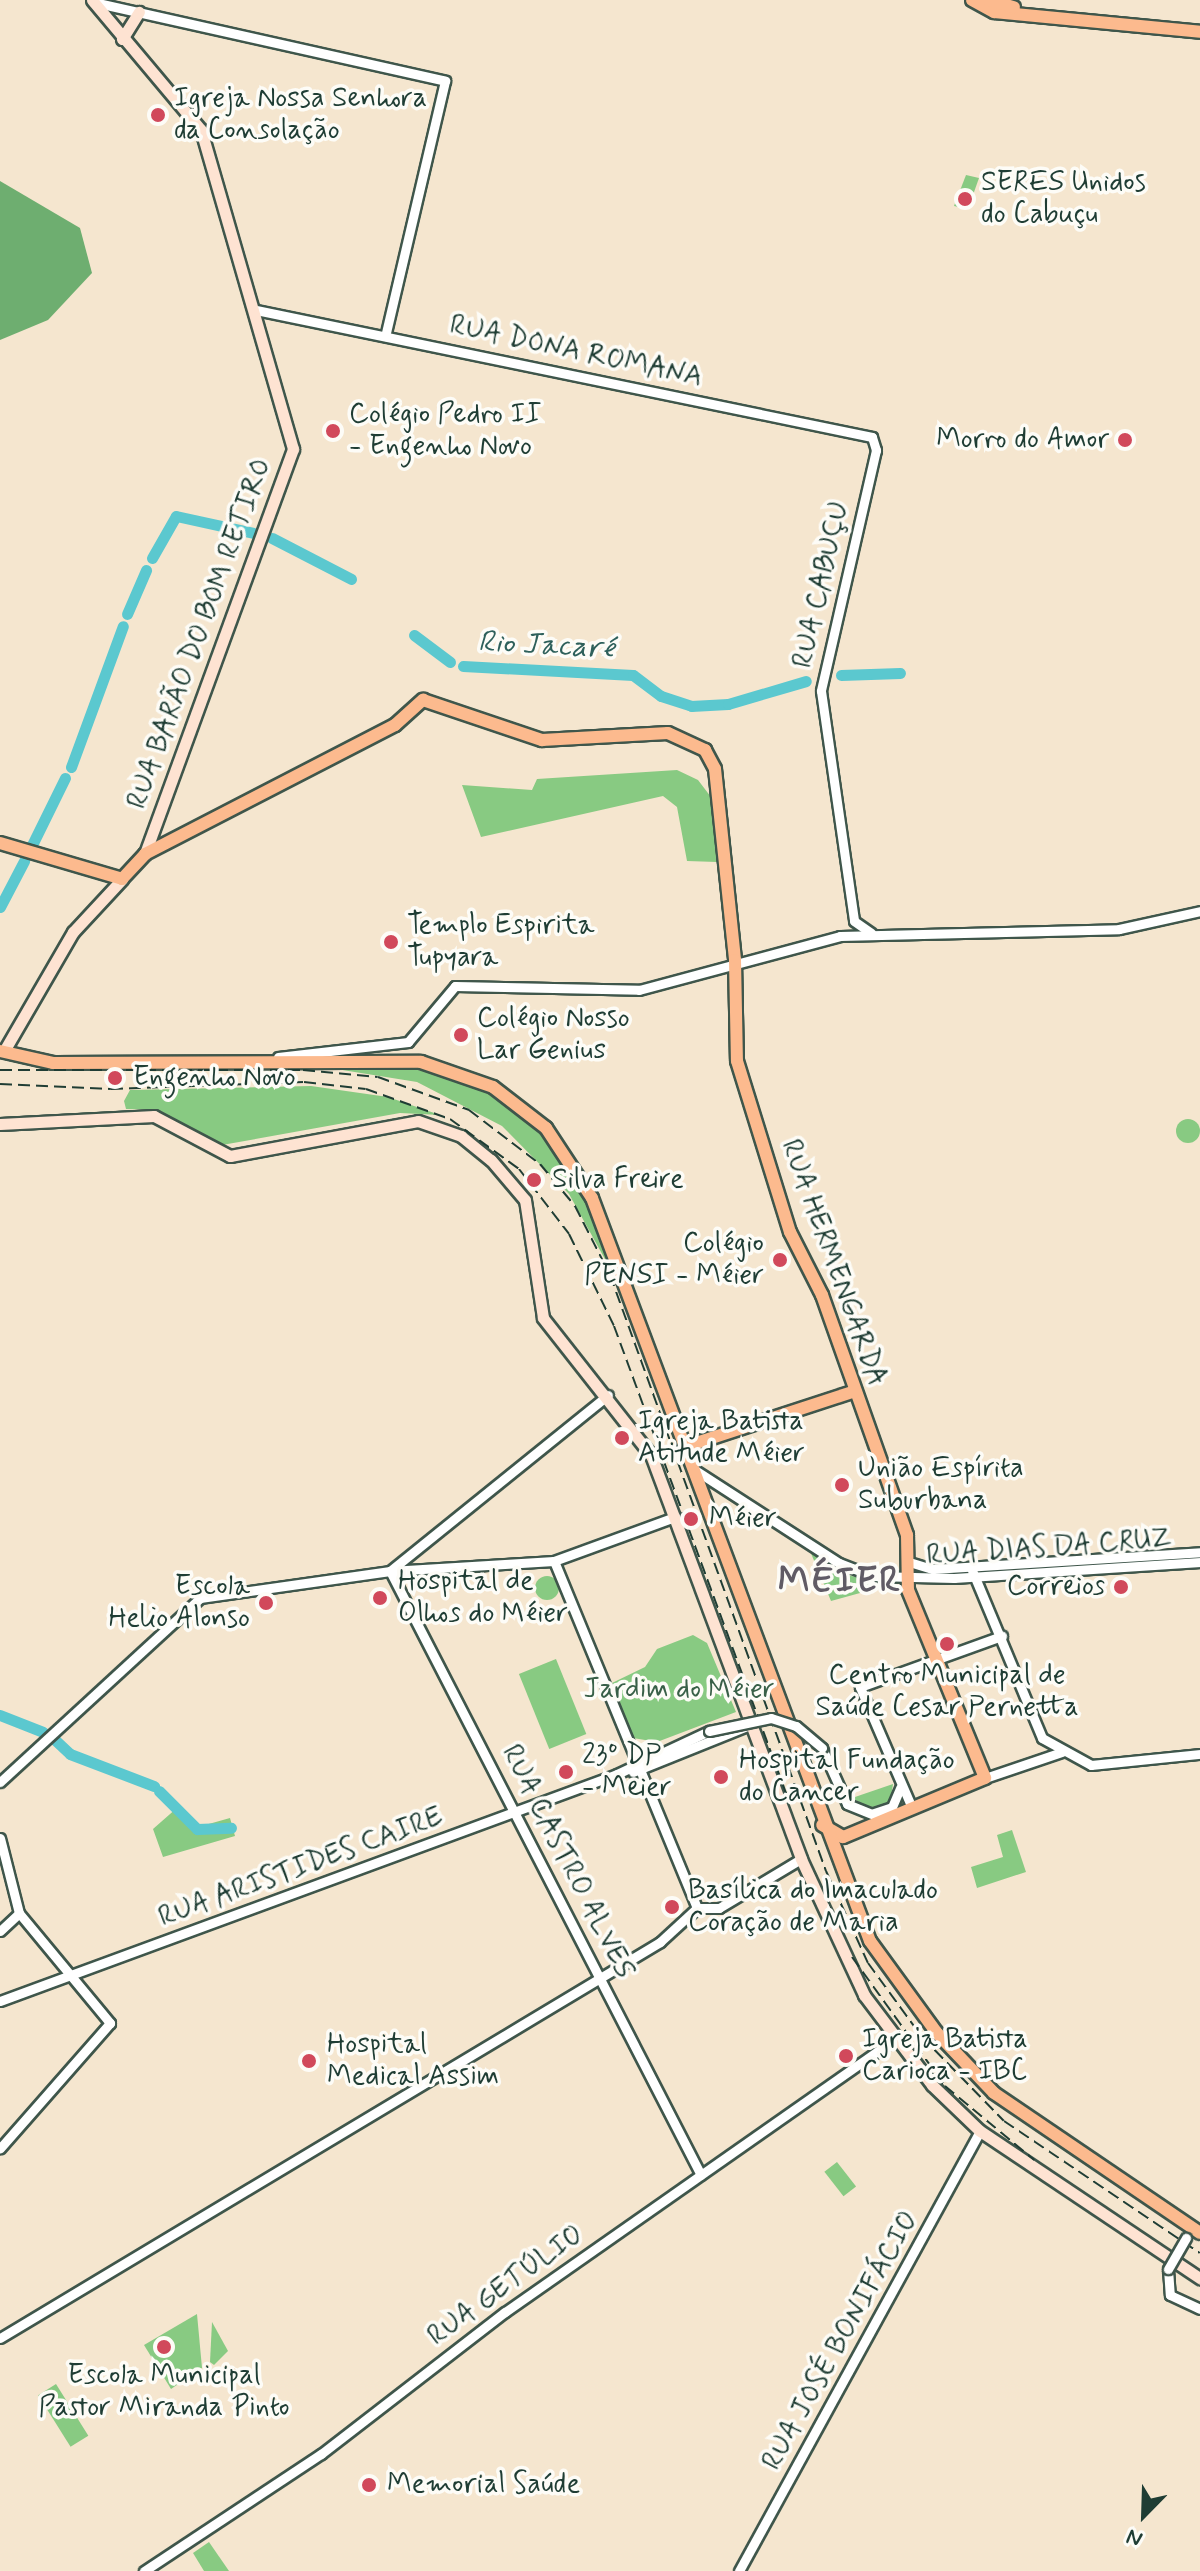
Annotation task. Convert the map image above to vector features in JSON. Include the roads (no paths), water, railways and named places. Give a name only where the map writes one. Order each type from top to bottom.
[{"type":"main road","points":[[972,0],[994,12],[1200,29]]},
{"type":"main road","points":[[989,0],[1200,29]]},
{"type":"main road","name":"RUA BARÃO DO BOM RETIRO","points":[[2,1051],[73,932],[145,854],[292,463],[289,428],[256,310],[194,116],[122,39],[92,1]]},
{"type":"main road","points":[[122,39],[139,12]]},
{"type":"main road","name":"RUA HERMENGARDA","points":[[145,854],[395,725],[423,700],[542,740],[668,733],[694,740],[715,769],[735,960],[737,1061],[790,1232],[822,1295],[907,1535],[905,1579]]},
{"type":"main road","points":[[0,843],[122,879]]},
{"type":"main road","points":[[2,1051],[53,1063],[260,1059],[440,1065],[503,1092],[537,1119],[587,1188],[822,1825],[847,1884],[868,1921],[879,1955]]},
{"type":"main road","points":[[0,1124],[119,1114],[154,1116],[222,1156],[412,1122],[461,1136],[519,1190],[533,1232],[543,1318],[645,1443],[801,1859],[838,1947],[895,2039],[980,2131],[1200,2278]]},
{"type":"main road","points":[[684,1447],[855,1391]]},
{"type":"main road","points":[[843,1837],[985,1778],[905,1579]]},
{"type":"main road","points":[[822,1825],[843,1837]]},
{"type":"main road","points":[[837,1863],[843,1837]]},
{"type":"main road","points":[[847,1884],[879,1955],[936,2032],[994,2093],[1193,2233]]},
{"type":"main road","points":[[852,1899],[868,1921]]},
{"type":"street","points":[[92,1],[445,81],[385,336]]},
{"type":"street","name":"RUA DONA ROMANA","points":[[256,310],[866,434],[876,450]]},
{"type":"street","name":"RUA CABUÇU","points":[[854,921],[821,691],[876,450]]},
{"type":"street","points":[[260,1059],[408,1042],[455,986],[639,990],[735,960],[840,936],[1119,929],[1200,911]]},
{"type":"street","points":[[840,936],[854,921],[871,933]]},
{"type":"street","points":[[390,1571],[608,1395]]},
{"type":"street","name":"RUA DIAS DA CRUZ","points":[[692,1468],[839,1563],[905,1579],[1200,1552]]},
{"type":"street","points":[[0,1782],[200,1598],[390,1571],[554,1561],[675,1517]]},
{"type":"street","points":[[554,1561],[640,1763],[644,1790],[697,1908]]},
{"type":"street","name":"RUA DIAS DA CRUZ","points":[[906,1561],[920,1569],[973,1572],[1200,1562]]},
{"type":"street","name":"RUA CASTRO ALVES","points":[[390,1571],[602,1977],[701,2175]]},
{"type":"street","points":[[973,1572],[1042,1738],[1039,1757]]},
{"type":"street","points":[[912,1808],[899,1785],[860,1687],[1002,1636]]},
{"type":"street","points":[[640,1763],[709,1731],[771,1718],[796,1726],[822,1748],[858,1813]]},
{"type":"street","name":"RUA ARISTIDES CAIRE","points":[[0,2001],[751,1724]]},
{"type":"street","points":[[1042,1738],[1062,1752],[1091,1765],[1200,1754]]},
{"type":"street","points":[[985,1778],[1039,1757],[1062,1752]]},
{"type":"street","points":[[640,1763],[644,1790]]},
{"type":"street","points":[[858,1813],[889,1810],[899,1785]]},
{"type":"street","points":[[858,1813],[894,1816]]},
{"type":"street","points":[[0,1838],[19,1913],[110,2023],[0,2148]]},
{"type":"street","points":[[697,1908],[719,1908],[801,1859]]},
{"type":"street","points":[[0,2338],[683,1928],[697,1908]]},
{"type":"street","points":[[0,1931],[19,1913]]},
{"type":"street","name":"RUA GETÚLIO","points":[[144,2571],[321,2454],[505,2312],[895,2039]]},
{"type":"street","name":"RUA JOSÉ BONIFÁCIO","points":[[739,2571],[980,2131]]},
{"type":"street","points":[[1193,2233],[1168,2269],[1170,2295],[1200,2309]]},
{"type":"waterway","name":"Rio Jacaré","points":[[152,558],[176,516],[258,534]]},
{"type":"waterway","name":"Rio Jacaré","points":[[272,538],[351,579]]},
{"type":"waterway","name":"Rio Jacaré","points":[[127,614],[146,570]]},
{"type":"waterway","name":"Rio Jacaré","points":[[71,767],[123,626]]},
{"type":"waterway","name":"Rio Jacaré","points":[[414,635],[450,662]]},
{"type":"waterway","name":"Rio Jacaré","points":[[463,666],[633,675],[661,696],[691,706],[728,704],[806,681]]},
{"type":"waterway","name":"Rio Jacaré","points":[[841,675],[900,673]]},
{"type":"waterway","name":"Rio Jacaré","points":[[31,847],[65,778]]},
{"type":"waterway","name":"Rio Jacaré","points":[[0,907],[24,861]]},
{"type":"waterway","points":[[0,1715],[43,1732]]},
{"type":"waterway","points":[[53,1738],[70,1754],[154,1786]]},
{"type":"waterway","points":[[159,1791],[197,1829],[231,1828]]},
{"type":"railway","points":[[0,1070],[303,1070],[378,1077],[469,1110],[540,1164],[575,1206],[610,1275],[826,1871],[868,1963],[922,2037],[1004,2121],[1200,2253]]},
{"type":"railway","points":[[0,1084],[111,1089],[304,1082],[366,1089],[450,1119],[519,1169],[569,1234],[614,1326],[789,1801]]},
{"type":"railway","points":[[852,1957],[945,2086],[1034,2160]]},
{"type":"place","name":"Igreja Nossa Senhora da Consolação","points":[[158,115]]},
{"type":"place","name":"SERES Unidos do Cabuçu","points":[[965,199]]},
{"type":"place","name":"Colégio Pedro II - Engenho Novo","points":[[333,431]]},
{"type":"place","name":"Morro do Amor","points":[[1125,440]]},
{"type":"place","name":"Templo Espirita Tupyara","points":[[391,942]]},
{"type":"place","name":"Colégio Nosso Lar Genius","points":[[461,1035]]},
{"type":"place","name":"Engenho Novo","points":[[115,1078]]},
{"type":"place","name":"Silva Freire","points":[[534,1180]]},
{"type":"place","name":"Colégio PENSI - Méier","points":[[780,1260]]},
{"type":"place","name":"Igreja Batista Atitude Méier","points":[[622,1438]]},
{"type":"place","name":"União Espírita Suburbana","points":[[842,1485]]},
{"type":"place","name":"Méier","points":[[691,1519]]},
{"type":"place","name":"Correios","points":[[1121,1587]]},
{"type":"place","name":"Hospital de Olhos do Méier","points":[[380,1598]]},
{"type":"place","name":"Escola Helio Alonso","points":[[266,1603]]},
{"type":"place","name":"Centro Municipal de Saúde Cesar Pernetta","points":[[947,1644]]},
{"type":"place","name":"23º DP - Meier","points":[[566,1772]]},
{"type":"place","name":"Hospital Fundação do Cancer","points":[[721,1777]]},
{"type":"place","name":"Basílica do Imaculado Coração de Maria","points":[[672,1907]]},
{"type":"place","name":"Igreja Batista Carioca - IBC","points":[[846,2056]]},
{"type":"place","name":"Hospital Medical Assim","points":[[309,2061]]},
{"type":"place","name":"Escola Municipal Pastor Miranda Pinto","points":[[164,2347]]},
{"type":"place","name":"Memorial Saúde","points":[[369,2485]]},
{"type":"district","name":"MÉIER","points":[[840,1582]]},
{"type":"park label","name":"Jardim do Méier","points":[[679,1690]]}]
